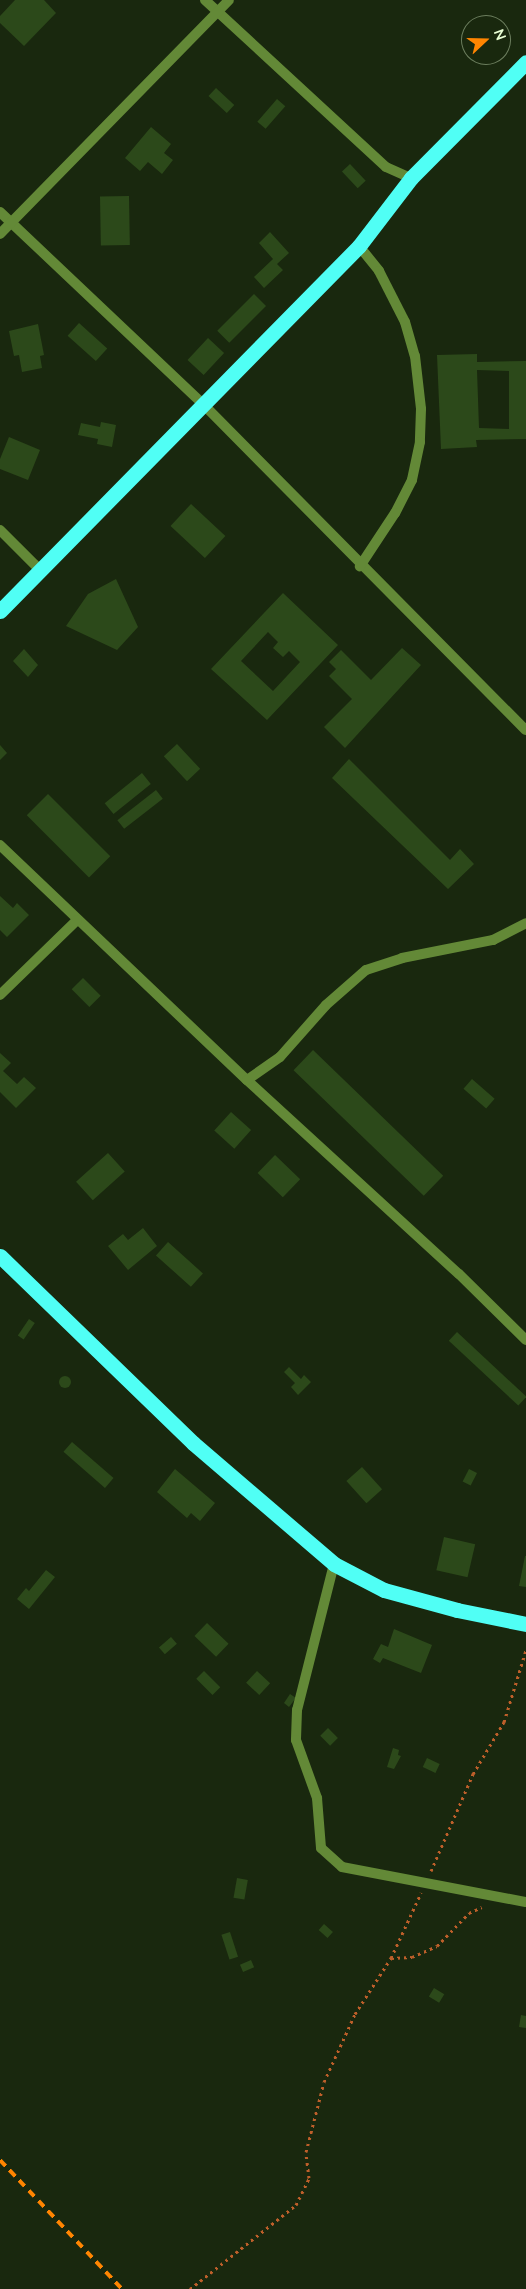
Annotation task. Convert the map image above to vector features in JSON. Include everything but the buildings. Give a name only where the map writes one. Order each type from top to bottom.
[{"type":"highway","points":[[0,611],[202,402],[359,246],[411,178],[526,62]]},
{"type":"highway","points":[[0,1256],[193,1443],[334,1564],[384,1590],[457,1610],[526,1624]]},
{"type":"street","points":[[205,0],[386,167],[411,178]]},
{"type":"street","points":[[0,234],[229,0]]},
{"type":"street","points":[[0,212],[202,402],[360,566],[521,718],[526,730]]},
{"type":"street","points":[[359,246],[379,271],[405,322],[415,356],[421,409],[420,442],[412,480],[395,513],[360,566]]},
{"type":"street","points":[[0,530],[39,569]]},
{"type":"street","points":[[0,845],[246,1080],[459,1274],[526,1340]]},
{"type":"street","points":[[0,994],[77,920]]},
{"type":"street","points":[[246,1080],[280,1057],[326,1005],[366,970],[402,958],[492,940],[526,923]]},
{"type":"street","points":[[334,1564],[297,1710],[296,1730],[296,1740],[317,1798],[322,1848],[342,1867],[427,1881],[501,1899],[526,1902]]},
{"type":"path","points":[[190,2289],[296,2205],[310,2178],[306,2152],[324,2082],[355,2014],[391,1958],[427,1881],[473,1774],[504,1722],[526,1650]]},
{"type":"path","points":[[391,1958],[412,1957],[437,1946],[469,1913],[501,1899]]},
{"type":"railway","points":[[0,2160],[122,2289]]}]
